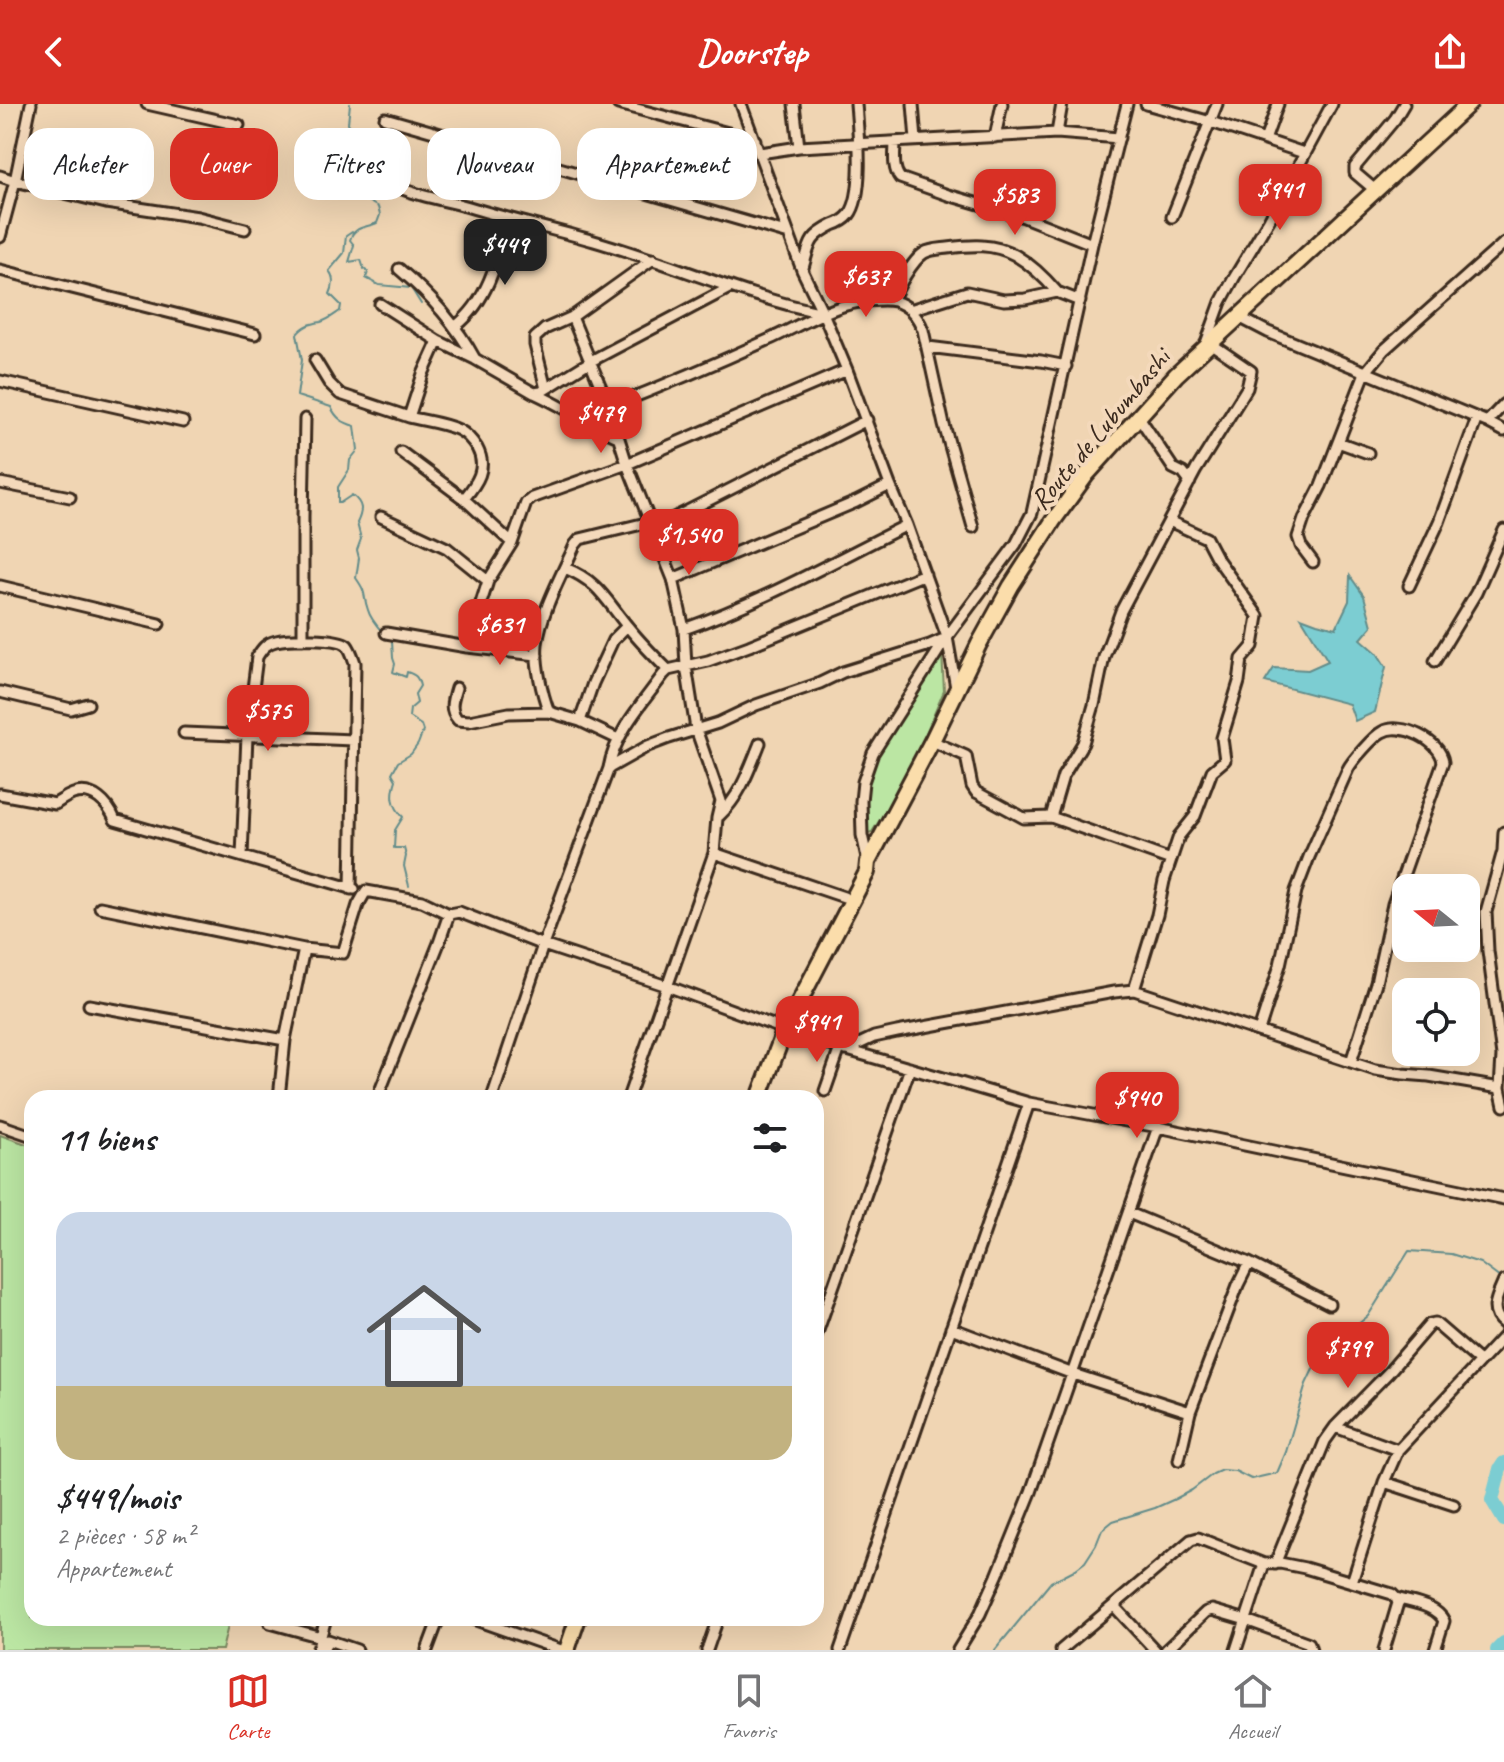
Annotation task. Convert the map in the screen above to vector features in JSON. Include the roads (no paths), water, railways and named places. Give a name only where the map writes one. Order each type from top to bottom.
[{"type":"highway","name":"Route de Lubumbashi","points":[[762,1090],[782,1028],[867,872],[868,862],[1011,586],[1053,521],[1087,474],[1176,375],[1469,104]]},
{"type":"highway","name":"Route de Lubumbashi","points":[[755,1090],[859,866],[868,862]]},
{"type":"highway","points":[[560,1650],[568,1626]]},
{"type":"highway","points":[[567,1650],[575,1626]]},
{"type":"street","points":[[0,237],[31,104]]},
{"type":"street","points":[[147,104],[239,125]]},
{"type":"street","points":[[618,104],[709,128]]},
{"type":"street","points":[[741,104],[750,128]]},
{"type":"street","points":[[794,104],[799,147]]},
{"type":"street","points":[[802,270],[812,240],[818,232],[850,214],[857,194],[859,145],[856,104]]},
{"type":"street","points":[[913,104],[916,140]]},
{"type":"street","points":[[995,137],[1002,104]]},
{"type":"street","points":[[1057,133],[1062,104]]},
{"type":"street","points":[[868,862],[860,819],[867,768],[873,753],[947,637],[1026,528],[1037,494],[1092,244],[1127,104]]},
{"type":"street","points":[[1146,104],[1304,153]]},
{"type":"street","points":[[1172,217],[1217,104]]},
{"type":"street","points":[[1265,140],[1278,104]]},
{"type":"street","points":[[1051,817],[1063,776],[1083,743],[1104,657],[1121,611],[1190,482],[1247,388],[1251,371],[1207,346],[1227,290],[1332,104]]},
{"type":"street","points":[[1375,190],[1355,173],[1355,167],[1404,104]]},
{"type":"street","points":[[385,118],[789,234]]},
{"type":"street","points":[[760,153],[799,147],[1057,133],[1119,138]]},
{"type":"street","points":[[895,142],[894,162],[900,178],[1024,217],[1092,244]]},
{"type":"street","points":[[757,145],[802,270],[847,370],[925,574],[947,637],[956,691]]},
{"type":"street","points":[[0,176],[106,203],[198,217],[245,229]]},
{"type":"street","points":[[411,193],[594,241],[788,306],[823,313]]},
{"type":"street","points":[[456,326],[469,316],[483,294],[500,254],[508,219]]},
{"type":"street","points":[[1313,562],[1298,537],[1365,373],[1384,350],[1504,243]]},
{"type":"street","points":[[893,300],[899,286],[923,253],[967,245],[990,247],[1015,255],[1039,272],[1057,292],[1080,301]]},
{"type":"street","points":[[546,389],[535,338],[545,329],[572,317],[653,259]]},
{"type":"street","points":[[399,269],[456,326],[475,359]]},
{"type":"street","points":[[0,270],[255,334]]},
{"type":"street","points":[[534,393],[731,287]]},
{"type":"street","points":[[910,310],[967,292],[1004,300],[1057,292]]},
{"type":"street","points":[[609,407],[681,379],[823,313],[849,304],[893,300],[918,317],[973,527]]},
{"type":"street","points":[[380,304],[438,341],[618,437]]},
{"type":"street","points":[[572,317],[673,579],[684,629],[686,666],[696,729],[721,801],[714,853],[631,1090]]},
{"type":"street","points":[[1239,317],[1504,431]]},
{"type":"street","points":[[409,417],[438,341]]},
{"type":"street","points":[[928,347],[1066,366]]},
{"type":"street","points":[[315,360],[340,394],[460,430],[468,436],[480,454],[483,466],[474,488],[464,499]]},
{"type":"street","points":[[467,647],[488,581],[512,543],[526,503],[532,498],[627,464],[847,370]]},
{"type":"street","points":[[0,381],[183,422]]},
{"type":"street","points":[[1409,586],[1482,420],[1504,404]]},
{"type":"street","points":[[1139,417],[1173,468],[1183,473],[1190,482]]},
{"type":"street","points":[[303,639],[305,419]]},
{"type":"street","points":[[549,712],[537,642],[545,614],[580,539],[651,525],[867,420]]},
{"type":"street","points":[[1338,442],[1368,453]]},
{"type":"street","points":[[401,452],[464,499],[512,543]]},
{"type":"street","points":[[0,483],[70,497]]},
{"type":"street","points":[[673,579],[890,485]]},
{"type":"street","points":[[381,517],[447,548],[488,581]]},
{"type":"street","points":[[1134,990],[1179,836],[1195,816],[1212,771],[1225,760],[1222,738],[1239,682],[1242,659],[1253,646],[1258,616],[1206,538],[1169,521]]},
{"type":"street","points":[[684,629],[778,590],[907,525]]},
{"type":"street","points":[[1435,661],[1476,593],[1504,530]]},
{"type":"street","points":[[565,568],[582,575],[603,593],[627,626],[668,670]]},
{"type":"street","points":[[495,1090],[543,945],[609,768],[612,752],[663,675],[668,670],[708,661],[749,646],[925,574]]},
{"type":"street","points":[[0,586],[159,624]]},
{"type":"street","points":[[580,721],[613,640],[627,626]]},
{"type":"street","points":[[386,633],[537,655]]},
{"type":"street","points":[[609,768],[648,746],[718,723],[843,672],[947,637]]},
{"type":"street","points":[[242,856],[247,736],[257,657],[264,646],[275,641],[303,639],[341,642],[349,647],[355,663],[351,889]]},
{"type":"street","points":[[456,688],[452,710],[458,720],[469,721],[509,713],[549,712],[580,721],[618,739]]},
{"type":"street","points":[[0,692],[71,709],[88,704]]},
{"type":"street","points":[[1259,1031],[1280,965],[1296,891],[1348,769],[1383,731],[1410,731],[1432,743],[1443,756],[1443,762],[1393,904],[1376,983],[1351,1062]]},
{"type":"street","points":[[184,733],[353,740]]},
{"type":"street","points":[[932,741],[966,756],[976,792],[1024,818],[1051,817],[1171,860]]},
{"type":"street","points":[[717,818],[732,804],[744,784],[760,743]]},
{"type":"street","points":[[0,794],[55,804],[75,792],[93,794],[109,806],[115,820],[351,889],[422,901],[449,914],[459,912],[543,945],[843,1049],[1029,1103],[1504,1199]]},
{"type":"street","points":[[1504,832],[1503,851],[1486,912],[1502,1056],[1500,1088],[1504,1106]]},
{"type":"street","points":[[714,853],[844,897]]},
{"type":"street","points":[[100,907],[304,949],[343,953],[358,905],[366,891]]},
{"type":"street","points":[[380,1090],[449,914]]},
{"type":"street","points":[[280,1090],[285,1040],[304,949]]},
{"type":"street","points":[[825,1091],[843,1049],[874,1037],[935,1023],[1134,990],[1375,1070],[1500,1088]]},
{"type":"street","points":[[89,1005],[285,1040]]},
{"type":"street","points":[[824,1313],[910,1068]]},
{"type":"street","points":[[840,1650],[1029,1103]]},
{"type":"street","points":[[0,1125],[24,1133]]},
{"type":"street","points":[[958,1650],[980,1614],[1031,1492],[1158,1127]]},
{"type":"street","points":[[1129,1213],[1249,1263],[1329,1304]]},
{"type":"street","points":[[1179,1460],[1190,1412],[1249,1263]]},
{"type":"street","points":[[1504,1281],[1493,1308],[1496,1318],[1504,1324]]},
{"type":"street","points":[[1236,1650],[1270,1564],[1325,1441],[1335,1427],[1432,1323],[1479,1361]]},
{"type":"street","points":[[951,1328],[1073,1374],[1190,1412]]},
{"type":"street","points":[[1352,1582],[1384,1482],[1398,1450],[1504,1336]]},
{"type":"street","points":[[1335,1427],[1398,1450]]},
{"type":"street","points":[[1384,1482],[1454,1505]]},
{"type":"street","points":[[1063,1649],[1191,1540],[1198,1538],[1270,1564],[1305,1568],[1436,1610],[1444,1621],[1435,1650]]},
{"type":"street","points":[[1384,1650],[1398,1603],[1396,1598]]},
{"type":"street","points":[[1114,1606],[1155,1650]]},
{"type":"street","points":[[1166,1650],[1206,1612],[1212,1610],[1309,1643],[1311,1650]]},
{"type":"street","points":[[281,1626],[321,1637]]},
{"type":"street","points":[[324,1626],[318,1649],[323,1649],[328,1640],[357,1650]]},
{"type":"street","points":[[427,1650],[436,1626]]},
{"type":"street","points":[[492,1626],[560,1650]]},
{"type":"street","points":[[707,1650],[715,1626]]},
{"type":"water","points":[[1350,576],[1364,596],[1372,626],[1361,639],[1377,653],[1386,667],[1375,712],[1355,721],[1349,704],[1265,682],[1274,668],[1308,670],[1328,661],[1301,617],[1336,628],[1349,601]]},
{"type":"waterway","points":[[350,104],[348,123],[370,154],[375,170],[370,187],[362,188],[364,199],[378,207],[380,215],[377,223],[352,235],[350,240],[354,245],[349,262],[361,260],[368,272],[366,278],[379,285],[411,288],[421,304]]},
{"type":"waterway","points":[[352,232],[346,236],[344,253],[329,271],[333,279],[330,294],[341,305],[340,311],[297,334],[302,360],[297,396],[331,407],[340,420],[355,426],[358,450],[338,487],[338,503],[352,495],[360,504],[357,523],[361,539],[357,550],[356,578],[370,616],[383,633]]},
{"type":"waterway","points":[[387,637],[392,641],[393,672],[406,677],[407,672],[413,674],[420,686],[415,694],[417,703],[410,709],[409,717],[421,725],[423,731],[411,754],[398,762],[392,773],[396,780],[394,800],[403,817],[395,830],[394,848],[404,848],[409,886]]},
{"type":"waterway","points":[[995,1650],[1051,1582],[1085,1562],[1102,1530],[1113,1521],[1175,1499],[1222,1470],[1235,1471],[1251,1479],[1277,1473],[1306,1384],[1316,1363],[1368,1316],[1409,1251],[1451,1254],[1480,1263],[1500,1278]]},
{"type":"waterway","points":[[1504,1463],[1492,1500],[1504,1520]]},
{"type":"waterway","points":[[1497,1650],[1504,1643]]}]
